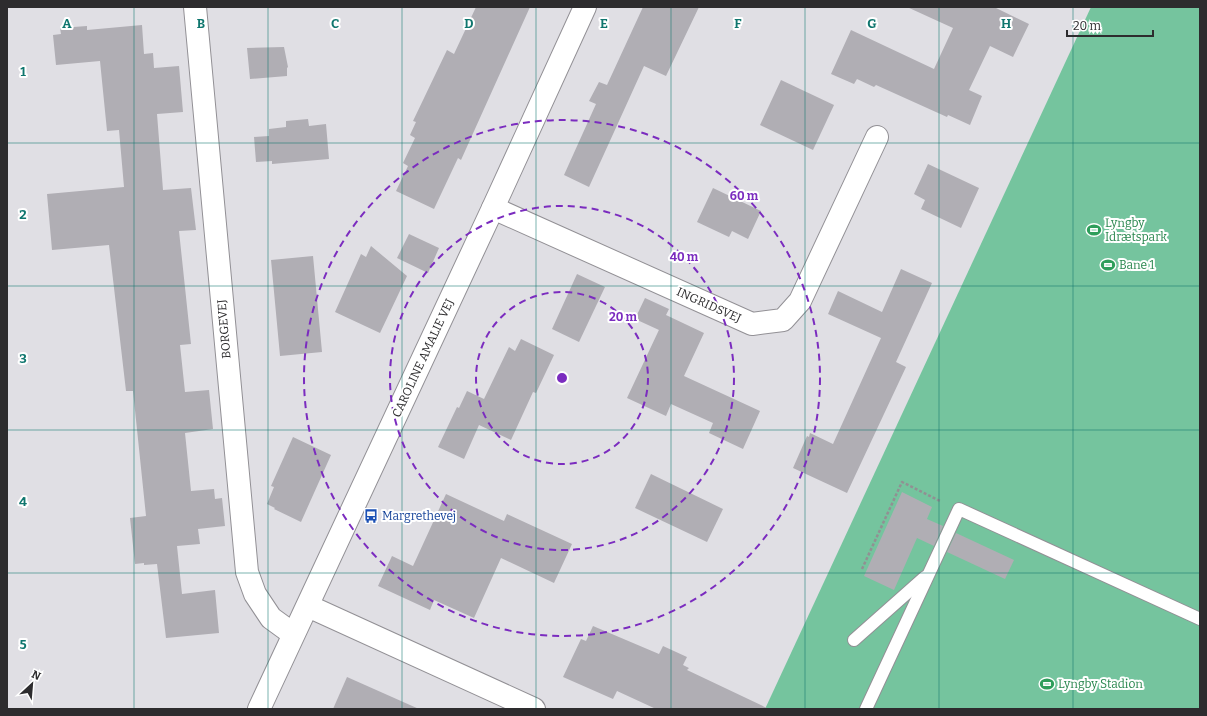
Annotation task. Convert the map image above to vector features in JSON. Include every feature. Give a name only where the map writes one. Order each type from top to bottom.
[{"type":"street","name":"BORGEVEJ","points":[[195,7],[247,572],[255,594],[271,618],[293,634]]},
{"type":"street","name":"CAROLINE AMALIE VEJ","points":[[259,709],[493,208],[585,7]]},
{"type":"street","name":"INGRIDSVEJ","points":[[493,208],[752,324],[783,320],[800,301],[876,137]]},
{"type":"street","points":[[308,606],[534,709]]},
{"type":"lane","points":[[866,709],[959,509],[1200,619]]},
{"type":"lane","points":[[854,640],[929,574]]},
{"type":"path","points":[[862,569],[902,482],[959,509]]},
{"type":"green space","name":"Lyngby Idrætspark","points":[[1091,7],[1200,7],[1200,709],[765,709]]},
{"type":"building","points":[[476,7],[530,7],[461,160],[458,158],[434,209],[396,191],[408,166],[403,163],[415,138],[410,135],[416,122],[413,121],[447,50],[454,54]]},
{"type":"building","points":[[643,7],[699,7],[666,76],[644,66],[589,187],[564,175],[596,104],[589,101],[599,82],[607,85]]},
{"type":"building","points":[[907,7],[994,7],[1029,24],[1013,57],[990,46],[969,90],[982,96],[970,125],[948,115],[947,117],[876,85],[874,87],[857,79],[854,84],[831,74],[851,30],[934,69],[953,28]]},
{"type":"building","points":[[142,25],[144,54],[153,53],[154,68],[179,66],[183,112],[157,114],[163,190],[191,188],[196,230],[179,231],[191,344],[180,345],[185,392],[209,390],[213,429],[185,433],[191,491],[214,489],[215,499],[222,498],[225,526],[198,529],[200,544],[177,546],[182,594],[215,590],[219,633],[166,638],[157,564],[135,564],[130,518],[146,516],[133,391],[126,391],[109,245],[52,250],[47,194],[124,187],[119,130],[107,131],[100,61],[56,65],[53,35],[61,34],[60,28],[87,26],[87,30]]},
{"type":"building","points":[[284,47],[288,67],[287,76],[250,79],[247,48]]},
{"type":"building","points":[[781,80],[834,105],[813,150],[760,125]]},
{"type":"building","points":[[308,119],[309,126],[326,124],[329,159],[272,164],[272,161],[256,162],[254,137],[269,136],[269,129],[286,127],[286,121]]},
{"type":"building","points":[[928,164],[979,188],[961,228],[921,209],[925,200],[914,194]]},
{"type":"building","points":[[713,188],[761,211],[748,239],[732,231],[729,237],[697,222]]},
{"type":"building","points":[[409,234],[439,248],[428,273],[397,258]]},
{"type":"building","points":[[371,246],[407,276],[380,333],[335,312],[361,254],[366,257]]},
{"type":"building","points":[[313,256],[322,352],[280,356],[271,260]]},
{"type":"building","points":[[901,269],[932,283],[896,362],[906,367],[847,493],[793,468],[807,436],[809,437],[810,433],[833,444],[881,338],[828,314],[838,291],[882,312]]},
{"type":"building","points":[[577,274],[605,287],[579,342],[552,329]]},
{"type":"building","points":[[645,298],[669,309],[666,315],[704,333],[684,376],[760,411],[743,449],[709,433],[713,423],[671,404],[666,416],[627,398],[659,330],[635,319]]},
{"type":"building","points":[[521,339],[554,355],[536,393],[533,392],[511,440],[479,425],[464,459],[438,447],[457,407],[459,408],[467,391],[484,399],[509,347],[515,351]]},
{"type":"building","points":[[293,437],[331,455],[301,522],[267,504],[274,487],[271,486]]},
{"type":"building","points":[[651,474],[723,509],[707,542],[635,508]]},
{"type":"building","points":[[902,492],[932,507],[927,519],[943,526],[934,546],[917,538],[894,590],[864,576]]},
{"type":"building","points":[[446,494],[504,521],[507,514],[572,544],[554,583],[501,558],[474,618],[434,600],[430,610],[378,586],[392,556],[413,566]]},
{"type":"building","points":[[956,533],[1014,560],[1005,579],[947,552]]},
{"type":"building","points":[[593,626],[659,654],[663,646],[687,657],[683,665],[689,668],[687,670],[769,709],[656,709],[617,691],[613,699],[563,677],[581,639],[586,641]]},
{"type":"building","points":[[347,677],[419,709],[333,709]]},
{"type":"place","name":"Lyngby Idrætspark","points":[[1094,230]]},
{"type":"place","name":"Bane 1","points":[[1108,265]]},
{"type":"place","name":"Margrethevej","points":[[371,516]]},
{"type":"place","name":"Lyngby Stadion","points":[[1047,684]]}]
